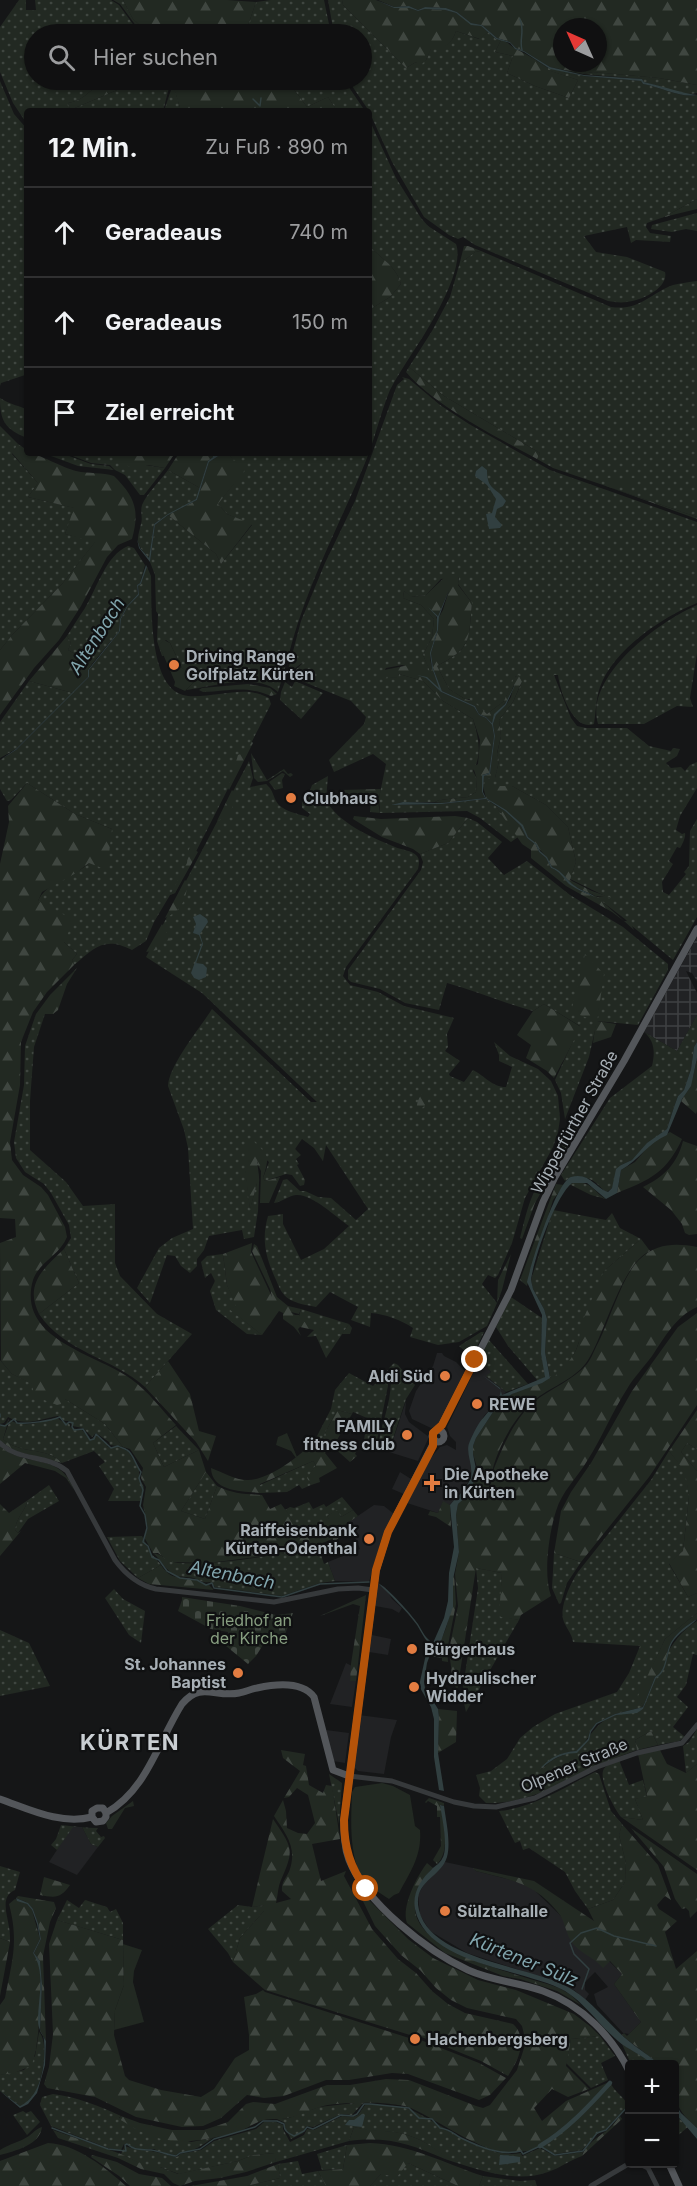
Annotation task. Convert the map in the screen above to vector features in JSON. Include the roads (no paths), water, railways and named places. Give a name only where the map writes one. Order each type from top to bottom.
[{"type":"main road","name":"Wipperfürther Straße","points":[[373,1590],[386,1538],[435,1440],[433,1433],[439,1430],[516,1278],[543,1202],[555,1177],[624,1061],[697,929]]},
{"type":"main road","points":[[373,1590],[344,1820],[344,1840],[349,1860],[359,1879],[374,1899],[419,1940],[443,1957],[469,1971],[544,1991],[580,2011],[608,2037],[625,2063]]},
{"type":"main road","points":[[0,1799],[60,1818],[92,1817],[92,1811],[97,1808],[103,1808],[106,1813],[122,1803],[136,1789],[182,1704],[192,1695],[202,1691],[237,1694],[258,1687],[306,1688],[314,1697],[333,1770],[349,1776]]},
{"type":"main road","points":[[671,2168],[679,2186]]},
{"type":"street","points":[[0,1443],[13,1453],[54,1462],[67,1471],[115,1560],[122,1570],[141,1585],[156,1589],[274,1602],[338,1589],[373,1590]]},
{"type":"street","name":"Olpener Straße","points":[[349,1776],[392,1781],[454,1802],[495,1807],[535,1798],[597,1767],[637,1753],[682,1743],[697,1725]]},
{"type":"street","points":[[591,2186],[625,2166]]},
{"type":"street","points":[[648,2168],[657,2186]]},
{"type":"waterway","points":[[520,19],[522,50]]},
{"type":"waterway","points":[[260,106],[261,98]]},
{"type":"waterway","points":[[253,99],[259,105]]},
{"type":"waterway","name":"Altenbach","points":[[0,1425],[5,1426],[14,1419],[17,1423],[27,1423],[60,1417],[66,1425],[69,1422],[73,1423],[74,1430],[83,1429],[90,1440],[94,1439],[96,1434],[111,1448],[118,1446],[126,1449],[141,1472],[139,1478],[143,1490],[140,1506],[145,1515],[147,1528],[143,1542],[148,1546],[152,1557],[159,1560],[167,1571],[180,1578],[197,1580],[206,1585],[212,1583],[214,1588],[282,1597],[320,1584],[369,1582]]},
{"type":"waterway","name":"Kürtener Sülz","points":[[582,1989],[589,1969],[574,1954],[570,1943],[581,1933],[597,1928],[614,1936],[656,1946]]},
{"type":"waterway","points":[[540,2146],[586,2109],[610,2083]]},
{"type":"waterway","points":[[52,2128],[108,2149],[126,2151],[125,2145],[127,2144],[135,2149],[176,2156],[200,2149],[214,2139],[255,2127],[263,2121],[277,2121],[284,2124],[287,2132],[294,2136],[307,2127],[313,2129],[341,2115],[353,2116],[364,2104],[370,2104],[409,2108],[419,2118],[432,2119],[440,2128],[490,2150],[521,2151],[523,2154],[540,2146],[555,2155],[583,2151],[597,2133],[606,2130],[625,2109]]},
{"type":"place","name":"Driving Range Golfplatz Kürten","points":[[174,665]]},
{"type":"place","name":"Clubhaus","points":[[291,798]]},
{"type":"place","name":"Aldi Süd","points":[[445,1376]]},
{"type":"place","name":"REWE","points":[[477,1404]]},
{"type":"place","name":"FAMILY fitness club","points":[[407,1435]]},
{"type":"place","name":"Die Apotheke in Kürten","points":[[432,1483]]},
{"type":"place","name":"Raiffeisenbank Kürten-Odenthal","points":[[369,1539]]},
{"type":"place","name":"Bürgerhaus","points":[[412,1649]]},
{"type":"place","name":"St. Johannes Baptist","points":[[238,1673]]},
{"type":"place","name":"Hydraulischer Widder","points":[[414,1687]]},
{"type":"place","name":"Sülztalhalle","points":[[445,1911]]},
{"type":"place","name":"Hachenbergsberg","points":[[415,2039]]},
{"type":"district","name":"KÜRTEN","points":[[130,1742]]},
{"type":"park label","name":"Friedhof an der Kirche","points":[[249,1629]]}]
